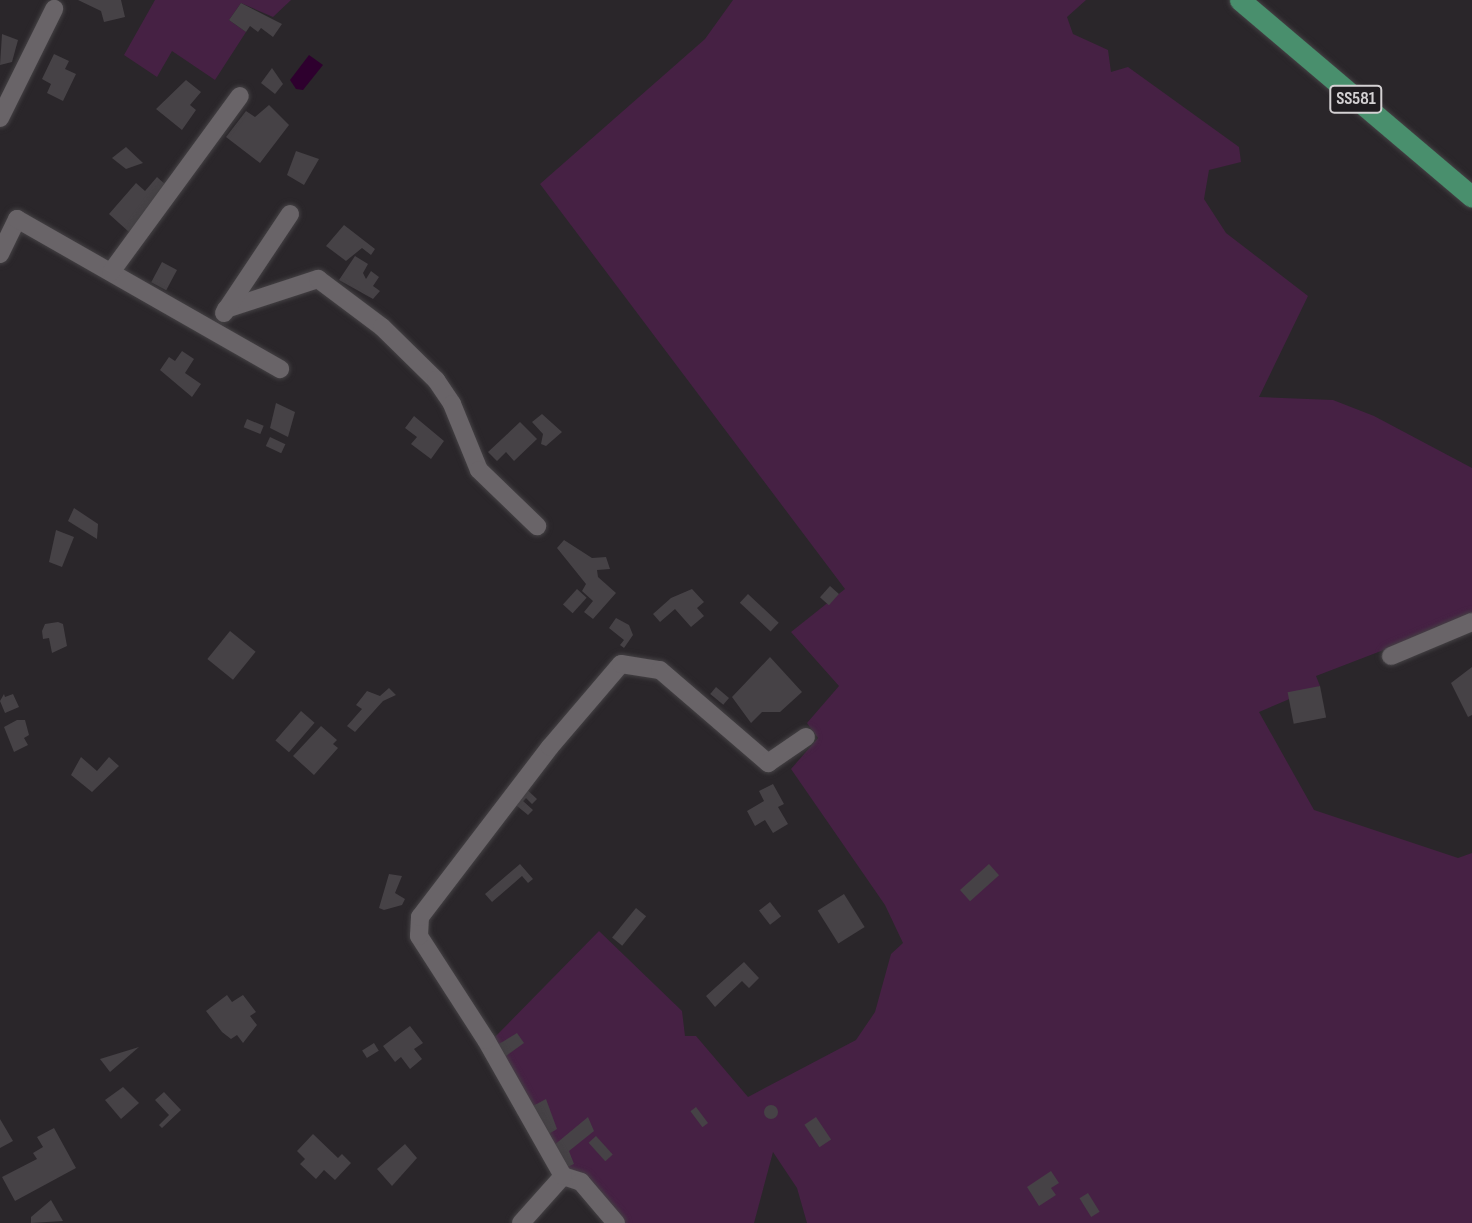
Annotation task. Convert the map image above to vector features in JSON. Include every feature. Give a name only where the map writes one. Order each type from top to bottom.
[{"type":"main road","name":"SS581","points":[[1240,0],[1472,197]]},
{"type":"street","points":[[0,118],[54,9]]},
{"type":"street","points":[[111,272],[240,96]]},
{"type":"street","points":[[212,330],[290,214]]},
{"type":"street","points":[[0,254],[6,229],[17,219],[280,369]]},
{"type":"street","points":[[226,309],[318,279],[382,327],[436,380],[452,404],[479,470],[537,527]]},
{"type":"street","points":[[1391,656],[1472,622]]},
{"type":"street","points":[[616,1223],[581,1181],[562,1176],[486,1040],[419,936],[419,917],[621,664],[660,670],[768,763],[806,737]]},
{"type":"street","points":[[532,1219],[562,1176]]},
{"type":"shaded area","points":[[155,0],[291,0],[273,17],[241,3],[229,20],[246,32],[215,80],[172,51],[157,77],[124,55]]},
{"type":"shaded area","points":[[733,0],[1086,0],[1067,17],[1073,34],[1108,50],[1111,72],[1128,67],[1239,147],[1241,162],[1209,170],[1204,199],[1226,233],[1308,296],[1259,397],[1333,400],[1374,416],[1472,468],[1472,616],[1316,676],[1320,686],[1259,712],[1314,810],[1458,858],[1472,853],[1472,1223],[807,1223],[797,1188],[773,1152],[754,1223],[621,1223],[565,1171],[491,1041],[599,931],[682,1011],[685,1036],[696,1036],[748,1097],[856,1040],[875,1012],[891,954],[903,943],[885,905],[791,769],[818,738],[807,723],[839,686],[791,632],[845,589],[540,184],[705,39]]},
{"type":"shaded area","points":[[309,55],[323,65],[303,90],[296,89],[290,80]]},
{"type":"building","points":[[78,0],[121,0],[125,17],[104,22],[101,11]]},
{"type":"building","points":[[241,3],[282,24],[273,37],[261,28],[258,32],[250,26],[246,32],[229,20]]},
{"type":"building","points":[[2,34],[18,40],[12,62],[0,65]]},
{"type":"building","points":[[54,54],[69,61],[65,69],[76,74],[63,101],[47,93],[51,84],[42,79]]},
{"type":"building","points":[[272,68],[283,84],[275,94],[261,83]]},
{"type":"building","points":[[186,80],[201,92],[190,105],[196,110],[182,130],[156,109]]},
{"type":"building","points":[[269,105],[289,125],[260,163],[226,137],[246,111],[255,117]]},
{"type":"building","points":[[126,147],[143,163],[126,169],[112,158]]},
{"type":"building","points":[[296,151],[319,159],[304,185],[287,175]]},
{"type":"building","points":[[157,177],[167,186],[129,232],[109,214],[136,183],[145,191]]},
{"type":"building","points":[[344,225],[375,249],[371,255],[362,248],[346,261],[326,246]]},
{"type":"building","points":[[355,256],[368,264],[363,273],[366,279],[371,271],[379,277],[373,286],[380,291],[373,299],[339,280]]},
{"type":"building","points":[[162,262],[177,270],[166,290],[151,282]]},
{"type":"building","points":[[182,351],[194,359],[185,373],[201,384],[192,397],[160,370],[169,357],[175,361]]},
{"type":"building","points":[[276,403],[295,412],[288,437],[270,428]]},
{"type":"building","points":[[542,414],[562,432],[546,446],[541,444],[543,434],[532,422]]},
{"type":"building","points":[[414,416],[444,441],[431,459],[411,444],[417,437],[405,428]]},
{"type":"building","points":[[247,419],[264,426],[260,434],[244,427]]},
{"type":"building","points":[[520,422],[537,439],[514,461],[506,452],[497,461],[488,452]]},
{"type":"building","points":[[270,437],[285,444],[281,453],[266,446]]},
{"type":"building","points":[[74,508],[98,524],[97,539],[68,521]]},
{"type":"building","points":[[56,530],[74,537],[62,567],[49,562]]},
{"type":"building","points":[[564,540],[592,558],[606,557],[610,569],[597,570],[598,577],[616,593],[593,619],[584,612],[593,601],[582,591],[586,584],[557,548]]},
{"type":"building","points":[[830,586],[839,594],[829,605],[820,597]]},
{"type":"building","points":[[577,589],[587,598],[573,613],[563,605]]},
{"type":"building","points":[[692,589],[704,602],[697,608],[704,616],[691,627],[675,609],[660,622],[653,614],[671,598]]},
{"type":"building","points":[[748,594],[779,623],[771,631],[740,603]]},
{"type":"building","points":[[616,618],[629,625],[633,635],[624,648],[620,645],[624,640],[609,628]]},
{"type":"building","points":[[45,624],[63,624],[67,646],[52,653],[49,638],[43,639],[42,631]]},
{"type":"building","points":[[230,631],[256,652],[233,680],[207,659]]},
{"type":"building","points":[[770,657],[802,692],[780,712],[762,712],[751,723],[732,697]]},
{"type":"building","points":[[1472,667],[1472,715],[1468,717],[1451,683]]},
{"type":"building","points":[[1320,686],[1326,717],[1294,724],[1288,692]]},
{"type":"building","points":[[716,687],[729,698],[723,705],[710,694]]},
{"type":"building","points":[[389,688],[396,695],[383,701],[355,732],[347,726],[362,709],[356,705],[367,691],[380,696]]},
{"type":"building","points":[[4,694],[5,697],[13,694],[19,707],[5,713],[0,701]]},
{"type":"building","points":[[301,711],[315,723],[289,752],[275,740]]},
{"type":"building","points":[[17,720],[25,720],[29,735],[24,738],[28,745],[14,752],[4,727]]},
{"type":"building","points":[[321,726],[337,740],[333,744],[338,748],[314,775],[293,756]]},
{"type":"building","points":[[81,757],[97,771],[109,757],[119,766],[92,792],[71,775]]},
{"type":"building","points":[[773,784],[784,804],[778,807],[788,824],[773,833],[765,820],[755,826],[747,811],[764,801],[759,791]]},
{"type":"building","points":[[523,786],[537,799],[532,804],[526,798],[523,801],[533,810],[528,815],[511,801]]},
{"type":"building","points":[[520,864],[533,879],[528,883],[522,876],[492,902],[485,894]]},
{"type":"building","points":[[989,864],[999,875],[970,901],[960,890]]},
{"type":"building","points":[[389,874],[402,876],[395,893],[405,899],[402,905],[384,910],[379,908]]},
{"type":"building","points":[[844,894],[865,927],[838,944],[818,910]]},
{"type":"building","points":[[770,902],[781,916],[770,925],[759,911]]},
{"type":"building","points":[[636,908],[646,916],[622,946],[612,938]]},
{"type":"building","points":[[744,962],[759,978],[749,988],[742,981],[715,1007],[706,996]]},
{"type":"building","points":[[227,995],[232,1002],[243,995],[256,1012],[250,1016],[257,1025],[243,1043],[237,1035],[231,1039],[222,1032],[206,1011]]},
{"type":"building","points":[[410,1026],[423,1043],[414,1049],[422,1059],[410,1069],[401,1057],[395,1062],[383,1046]]},
{"type":"building","points":[[517,1033],[524,1043],[503,1058],[494,1047]]},
{"type":"building","points":[[374,1043],[379,1051],[367,1058],[362,1050]]},
{"type":"building","points":[[139,1047],[110,1072],[100,1059]]},
{"type":"building","points":[[123,1087],[139,1103],[121,1119],[105,1100]]},
{"type":"building","points":[[164,1092],[181,1110],[162,1128],[159,1125],[169,1115],[155,1100]]},
{"type":"building","points":[[546,1099],[557,1129],[547,1135],[531,1107]]},
{"type":"building","points":[[768,1105],[774,1105],[778,1112],[774,1119],[768,1119],[764,1115],[764,1109]]},
{"type":"building","points":[[696,1107],[708,1123],[702,1127],[690,1111]]},
{"type":"building","points":[[588,1117],[594,1131],[569,1151],[574,1164],[565,1168],[553,1146]]},
{"type":"building","points":[[816,1117],[831,1139],[819,1147],[804,1125]]},
{"type":"building","points":[[0,1119],[13,1141],[0,1148]]},
{"type":"building","points":[[54,1128],[76,1168],[15,1201],[2,1177],[37,1159],[33,1153],[43,1147],[37,1137]]},
{"type":"building","points":[[313,1134],[338,1158],[342,1154],[351,1163],[335,1180],[324,1170],[316,1179],[300,1164],[305,1159],[297,1151]]},
{"type":"building","points":[[596,1136],[613,1155],[605,1161],[589,1143]]},
{"type":"building","points":[[405,1144],[417,1158],[392,1186],[377,1169]]},
{"type":"building","points":[[1051,1171],[1059,1183],[1051,1188],[1056,1195],[1039,1206],[1027,1187]]},
{"type":"building","points":[[1088,1193],[1100,1212],[1091,1217],[1080,1198]]},
{"type":"building","points":[[51,1200],[63,1221],[31,1223],[31,1217]]}]
